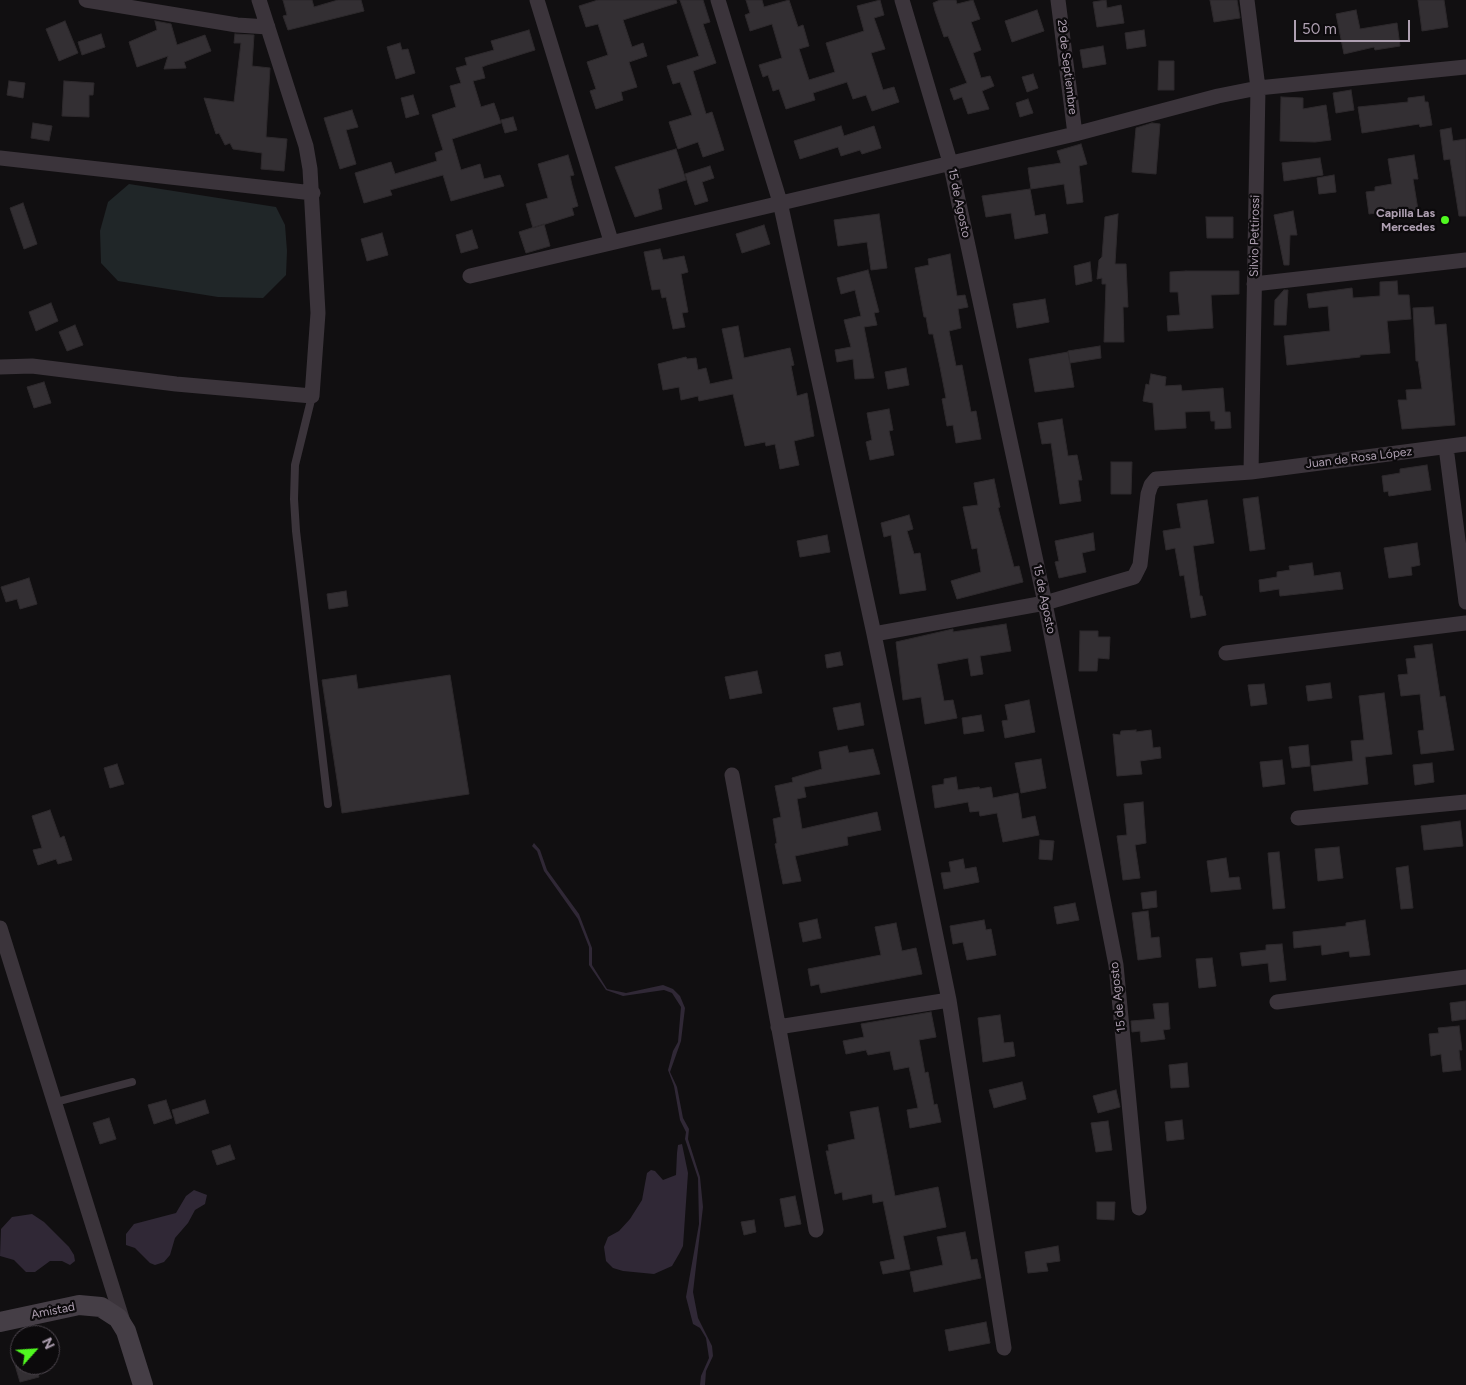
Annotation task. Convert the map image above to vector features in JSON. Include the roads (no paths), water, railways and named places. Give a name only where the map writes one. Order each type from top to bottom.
[{"type":"street","points":[[86,0],[238,25],[268,27]]},
{"type":"street","points":[[0,367],[32,366],[167,383],[312,396],[318,313],[313,193],[306,146],[259,0]]},
{"type":"street","points":[[537,0],[611,241]]},
{"type":"street","points":[[718,0],[780,202],[874,634],[949,1000],[1004,1348]]},
{"type":"street","name":"15 de Agosto","points":[[902,0],[950,162],[1045,603],[1116,965],[1139,1208]]},
{"type":"street","name":"29 de Septiembre","points":[[1058,0],[1075,134]]},
{"type":"street","name":"Silvio Pettirossi","points":[[1247,0],[1258,88],[1251,472]]},
{"type":"street","points":[[470,276],[611,241],[1075,134],[1218,96],[1258,88],[1466,67]]},
{"type":"street","points":[[0,158],[313,193]]},
{"type":"street","points":[[1254,284],[1466,260]]},
{"type":"street","name":"Juan de Rosa López","points":[[1045,603],[1134,577],[1140,565],[1148,494],[1151,485],[1156,479],[1251,472],[1466,444]]},
{"type":"street","points":[[1446,446],[1466,602]]},
{"type":"street","points":[[874,634],[1045,603]]},
{"type":"street","points":[[1226,653],[1466,623]]},
{"type":"street","points":[[732,775],[816,1230]]},
{"type":"street","points":[[1298,818],[1466,802]]},
{"type":"street","points":[[0,928],[143,1385]]},
{"type":"street","points":[[1277,1002],[1466,977]]},
{"type":"street","points":[[778,1027],[949,1000]]},
{"type":"street","name":"Amistad","points":[[0,1322],[79,1305],[101,1306],[118,1318],[126,1331]]},
{"type":"lane","points":[[312,396],[295,464],[294,499],[296,531],[328,804]]},
{"type":"lane","points":[[56,1102],[132,1082]]},
{"type":"place","name":"Capilla Las Mercedes","points":[[1445,220]]}]
